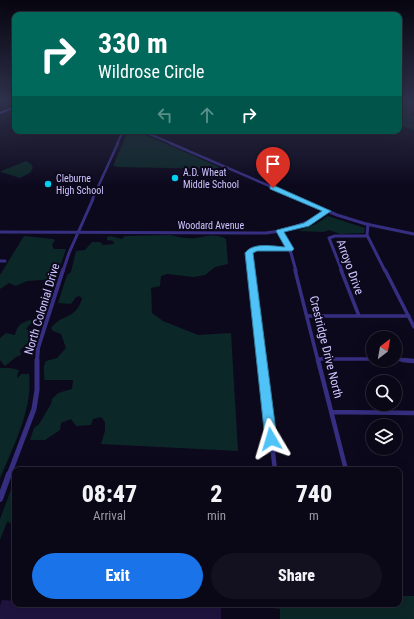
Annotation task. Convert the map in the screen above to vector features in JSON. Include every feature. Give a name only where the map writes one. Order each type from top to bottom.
[{"type":"street","name":"North Colonial Drive","points":[[12,467],[34,409],[37,390],[36,368],[38,348],[69,253],[122,134]]},
{"type":"street","points":[[149,134],[327,211],[368,224],[414,234]]},
{"type":"street","name":"Woodard Avenue","points":[[0,232],[262,233],[280,231],[306,224],[327,211]]},
{"type":"street","points":[[368,224],[367,236],[414,327]]},
{"type":"street","name":"Crestridge Drive North","points":[[280,231],[290,249],[345,467]]},
{"type":"street","name":"Arroyo Drive","points":[[359,316],[329,238],[335,236],[367,236]]},
{"type":"street","points":[[274,467],[249,253],[252,250],[257,249],[290,249]]},
{"type":"street","points":[[0,261],[5,261]]},
{"type":"street","points":[[307,316],[409,316]]},
{"type":"street","points":[[318,359],[366,359]]},
{"type":"street","points":[[402,360],[414,361]]},
{"type":"street","points":[[332,412],[414,413]]},
{"type":"street","name":"North Colonial Drive","points":[[0,499],[12,467]]},
{"type":"green space","points":[[127,134],[144,134],[219,167],[216,169],[113,166]]},
{"type":"green space","points":[[26,161],[31,164],[33,168],[30,173],[20,178],[1,172],[1,171]]},
{"type":"green space","points":[[328,216],[365,228],[364,233],[340,234],[329,230],[324,232],[298,231],[316,224]]},
{"type":"green space","points":[[170,235],[189,238],[215,236],[226,239],[228,264],[215,267],[205,275],[194,277],[167,274],[161,276],[160,286],[151,288],[152,313],[163,321],[198,335],[231,333],[238,451],[101,444],[105,431],[105,422],[101,417],[93,419],[91,425],[76,426],[71,419],[61,423],[60,430],[45,440],[30,440],[34,428],[39,424],[51,404],[52,399],[58,393],[72,389],[73,380],[44,380],[44,368],[46,361],[57,358],[66,348],[61,334],[53,331],[51,328],[55,323],[76,310],[82,299],[80,296],[76,297],[71,304],[58,303],[67,275],[71,272],[76,251],[85,250],[92,242],[100,242],[103,245],[114,244],[113,241],[107,240],[107,237],[110,236],[122,239],[125,236]]},
{"type":"green space","points":[[24,236],[53,239],[55,240],[52,245],[54,249],[66,249],[56,279],[27,281],[16,286],[9,283],[0,289],[0,275]]},
{"type":"green space","points":[[31,320],[31,323],[26,329],[35,332],[35,337],[20,350],[21,355],[5,366],[0,360],[0,338],[6,333],[15,335],[20,325]]},
{"type":"green space","points":[[0,368],[19,370],[17,376],[18,378],[21,374],[29,374],[29,387],[28,401],[21,428],[0,479]]},
{"type":"green space","points":[[12,487],[12,523],[7,522],[0,540],[0,519]]},
{"type":"green space","points":[[402,596],[414,596],[414,619],[280,619],[280,609],[267,607],[402,607]]},
{"type":"building","points":[[2,600],[12,601],[12,607],[221,607],[221,619],[0,619],[0,606]]},
{"type":"place","name":"A.D. Wheat Middle School","points":[[175,178]]},
{"type":"place","name":"Cleburne High School","points":[[48,184]]},
{"type":"route","points":[[271,439],[249,253],[250,251],[257,249],[290,249],[280,231],[296,228],[306,224],[327,211],[273,188]]}]
